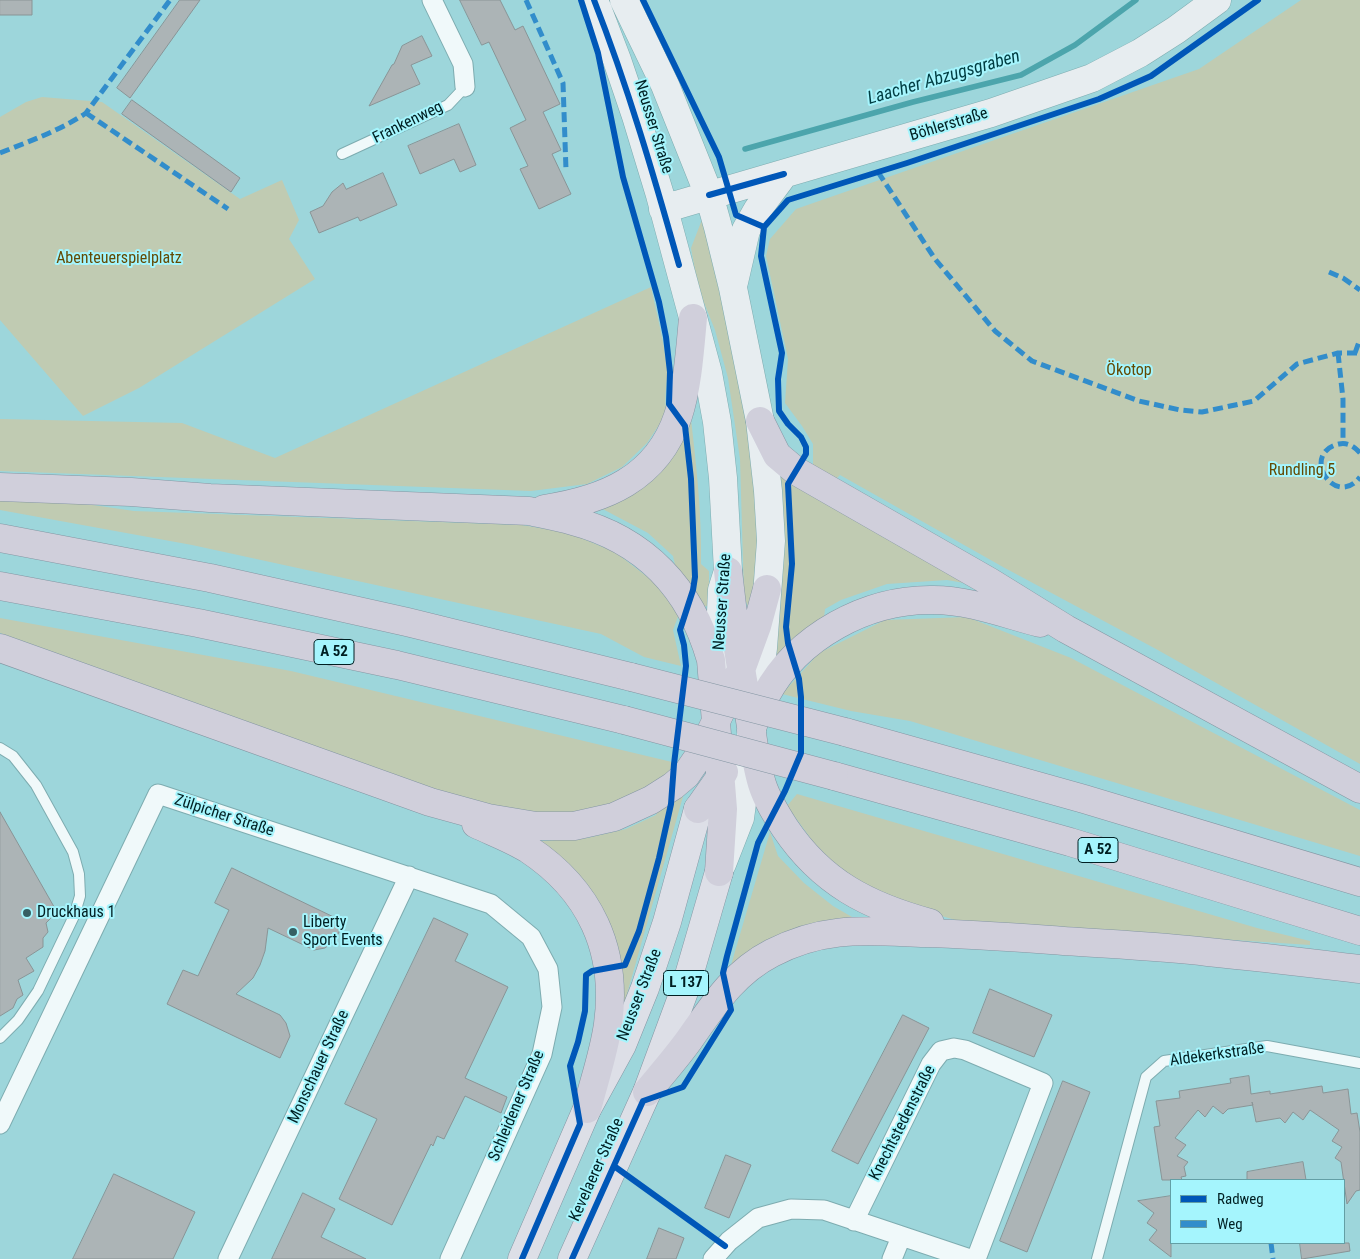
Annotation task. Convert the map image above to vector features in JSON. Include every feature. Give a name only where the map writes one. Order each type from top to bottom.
[{"type":"highway","points":[[528,512],[568,506],[602,496],[630,482],[651,463],[668,440],[678,416],[687,374],[693,318]]},
{"type":"highway","points":[[760,421],[777,455],[796,472],[990,582],[1066,629],[1360,789]]},
{"type":"highway","points":[[0,487],[528,512],[574,521],[609,533],[640,551],[670,579],[688,604],[706,644],[711,660],[723,809],[718,872]]},
{"type":"highway","points":[[0,538],[210,578],[398,620],[631,677],[845,732],[1084,799],[1360,882]]},
{"type":"highway","points":[[728,571],[741,670],[758,767],[763,786],[774,811],[794,841],[822,872],[850,892],[888,910],[976,935]]},
{"type":"highway","name":"A 52","points":[[0,586],[207,625],[398,665],[624,720],[1070,842],[1360,931]]},
{"type":"highway","points":[[0,648],[430,802],[488,818],[536,826],[574,826],[614,817],[651,800],[686,775],[698,756],[741,670],[757,626],[767,589]]},
{"type":"highway","points":[[698,809],[752,729],[766,694],[792,658],[811,642],[840,623],[871,609],[906,601],[933,600],[981,606],[1066,629]]},
{"type":"highway","points":[[430,802],[527,849],[565,878],[588,908],[602,940],[608,969],[610,994],[608,1025],[587,1109]]},
{"type":"highway","points":[[647,1092],[708,1011],[727,988],[748,969],[770,954],[796,942],[825,934],[882,930],[976,935],[1206,951],[1360,969]]},
{"type":"main road","name":"Neusser Straße","points":[[587,1109],[622,1045],[645,988],[668,922],[698,809],[716,720],[722,590],[728,571],[723,478],[717,422],[708,373],[627,88],[594,0]]},
{"type":"main road","name":"Neusser Straße","points":[[624,0],[665,85],[708,195],[733,288],[760,421],[768,491],[771,541],[763,648],[740,818],[718,872],[685,989],[647,1092]]},
{"type":"main road","name":"Böhlerstraße","points":[[663,210],[708,195],[991,113],[1092,78],[1140,53],[1216,0]]},
{"type":"main road","points":[[733,288],[746,230],[758,209],[784,174]]},
{"type":"main road","name":"Kevelaerer Straße","points":[[572,1259],[647,1092]]},
{"type":"main road","name":"Kevelaerer Straße","points":[[522,1259],[587,1109]]},
{"type":"street","name":"Frankenweg","points":[[432,0],[463,64],[465,87]]},
{"type":"street","name":"Zülpicher Straße","points":[[0,1124],[158,794],[409,876]]},
{"type":"street","name":"Monschauer Straße","points":[[228,1259],[409,876]]},
{"type":"street","name":"Schleidener Straße","points":[[409,876],[491,904],[531,937],[548,969],[552,1007],[542,1054],[450,1259]]},
{"type":"street","name":"Knechtstedenstraße","points":[[854,1221],[931,1064],[941,1051],[954,1048],[965,1050],[1043,1083],[976,1259]]},
{"type":"street","points":[[713,1259],[729,1241],[758,1218],[791,1208],[824,1210],[901,1236],[939,1254],[970,1259]]},
{"type":"street","points":[[892,1259],[901,1236]]},
{"type":"lane","name":"Frankenweg","points":[[342,154],[448,105],[465,87]]},
{"type":"lane","points":[[0,748],[12,756],[36,785],[73,852],[80,874],[80,896],[74,916],[38,991],[18,1020],[0,1038]]},
{"type":"lane","name":"Aldekerkstraße","points":[[1097,1259],[1146,1076],[1164,1061],[1267,1046],[1360,1063]]},
{"type":"green space","name":"Ökotop","points":[[1301,0],[1360,0],[1360,764],[840,475],[834,481],[813,469],[813,444],[785,403],[788,359],[766,256],[770,239],[796,209],[1199,69]]},
{"type":"green space","name":"Abenteuerspielplatz","points":[[42,97],[102,102],[240,199],[282,180],[299,220],[289,239],[315,279],[139,388],[83,416],[0,320],[0,117],[26,102]]},
{"type":"green space","points":[[703,217],[745,389],[761,554],[752,605],[748,607],[744,597],[740,459],[728,378],[715,330],[698,288],[691,248]]},
{"type":"green space","points":[[651,287],[666,359],[665,402],[667,413],[647,443],[622,467],[587,484],[531,491],[0,471],[0,419],[182,423],[275,458]]},
{"type":"green space","points":[[690,411],[700,507],[701,564],[709,571],[709,605],[704,607],[676,569],[673,556],[648,533],[597,506]]},
{"type":"green space","points":[[777,473],[987,587],[947,580],[887,584],[841,600],[825,609],[824,618],[771,664]]},
{"type":"green space","points":[[0,497],[52,499],[134,511],[522,525],[569,533],[615,552],[654,582],[679,614],[673,630],[681,666],[644,657],[601,634],[192,545],[0,510]]},
{"type":"green space","points":[[967,617],[1071,658],[1360,810],[1360,856],[910,721],[851,711],[782,694],[819,653],[885,620]]},
{"type":"green space","points":[[0,618],[291,671],[672,762],[670,778],[634,799],[579,816],[525,815],[481,806],[0,633]]},
{"type":"green space","points":[[686,786],[625,1001],[617,1000],[617,973],[539,847],[541,841],[587,838],[626,829],[656,815],[660,806]]},
{"type":"green space","points":[[797,794],[1257,928],[1310,941],[1310,945],[962,922],[891,901],[830,865],[787,806]]},
{"type":"green space","points":[[770,832],[778,856],[804,883],[833,906],[859,921],[729,972]]},
{"type":"building","points":[[0,0],[32,0],[32,15],[0,15]]},
{"type":"building","points":[[180,0],[200,0],[130,98],[117,88]]},
{"type":"building","points":[[460,0],[500,0],[515,30],[523,26],[560,104],[543,112],[561,150],[552,154],[571,194],[539,209],[520,169],[528,166],[510,128],[526,120],[489,42],[482,45]]},
{"type":"building","points":[[422,36],[432,56],[411,65],[420,84],[369,106],[394,64],[402,46]]},
{"type":"building","points":[[132,100],[240,178],[231,192],[122,114]]},
{"type":"building","points":[[459,124],[476,165],[460,172],[454,159],[420,174],[408,146]]},
{"type":"building","points":[[383,173],[397,205],[360,221],[358,217],[319,233],[310,212],[323,206],[332,192],[343,183],[346,189]]},
{"type":"building","name":"Druckhaus 1","points":[[0,812],[57,912],[46,923],[48,932],[43,938],[43,947],[26,958],[34,971],[18,980],[23,995],[17,999],[13,1008],[0,1016]]},
{"type":"building","points":[[232,868],[344,922],[335,940],[325,948],[314,950],[268,928],[265,951],[260,965],[253,978],[236,994],[280,1015],[286,1023],[290,1036],[280,1058],[167,1004],[183,970],[198,976],[229,910],[215,903]]},
{"type":"building","points":[[434,918],[468,934],[455,961],[508,987],[465,1078],[507,1097],[501,1113],[465,1096],[444,1139],[437,1136],[433,1146],[431,1144],[392,1225],[339,1199],[377,1119],[345,1104]]},
{"type":"building","points":[[990,989],[1052,1015],[1034,1057],[973,1033]]},
{"type":"building","points":[[903,1015],[929,1028],[858,1164],[832,1151]]},
{"type":"building","points":[[1249,1076],[1251,1094],[1270,1091],[1270,1094],[1322,1086],[1323,1093],[1348,1089],[1351,1114],[1357,1113],[1360,1132],[1360,1190],[1356,1191],[1347,1204],[1345,1179],[1343,1179],[1341,1162],[1335,1158],[1342,1147],[1332,1141],[1339,1130],[1310,1110],[1303,1120],[1293,1112],[1285,1123],[1280,1118],[1256,1122],[1253,1105],[1228,1109],[1223,1114],[1213,1106],[1205,1117],[1198,1110],[1175,1138],[1186,1145],[1177,1156],[1188,1162],[1184,1167],[1186,1176],[1181,1177],[1182,1179],[1162,1180],[1154,1127],[1160,1126],[1156,1101],[1180,1098],[1179,1091],[1231,1083],[1230,1079]]},
{"type":"building","points":[[1063,1081],[1090,1092],[1027,1252],[1000,1241]]},
{"type":"building","points":[[726,1155],[751,1165],[729,1218],[705,1208]]},
{"type":"building","points":[[1303,1162],[1306,1179],[1247,1179],[1247,1172]]},
{"type":"building","points":[[114,1174],[195,1212],[173,1259],[73,1259]]},
{"type":"building","points":[[303,1193],[335,1209],[321,1237],[366,1259],[272,1259]]},
{"type":"building","points":[[1170,1196],[1171,1257],[1149,1240],[1157,1230],[1147,1223],[1154,1213],[1138,1201]]},
{"type":"building","points":[[659,1228],[684,1238],[676,1259],[647,1259]]},
{"type":"building","points":[[1349,1243],[1350,1251],[1302,1259],[1300,1244]]},
{"type":"waterway","name":"Laacher Abzugsgraben","points":[[745,149],[913,102],[1021,75],[1075,45],[1136,0]]},
{"type":"marked path","points":[[0,153],[55,130],[86,113],[170,0]]},
{"type":"marked path","points":[[526,0],[563,83],[566,170]]},
{"type":"marked path","points":[[86,113],[228,209]]},
{"type":"marked path","points":[[878,172],[935,259],[995,331],[1032,361],[1139,401],[1180,410],[1202,412],[1254,401],[1297,364],[1338,353],[1360,353]]},
{"type":"marked path","points":[[1329,272],[1343,278],[1360,290]]},
{"type":"marked path","points":[[1355,353],[1360,339]]},
{"type":"marked path","points":[[1338,353],[1343,399],[1343,444]]},
{"type":"marked path","points":[[1360,453],[1351,446],[1339,444],[1327,449],[1322,458],[1321,467],[1325,476],[1332,483],[1341,487],[1350,485],[1360,477]]},
{"type":"marked path","points":[[1271,1244],[1273,1259]]},
{"type":"cycle path","points":[[522,1259],[580,1124],[570,1066],[585,1011],[586,975],[592,971],[625,965],[639,931],[659,858],[671,804],[686,666],[680,630],[693,590],[695,577],[691,479],[685,426],[669,404],[670,372],[659,302],[623,177],[598,53],[581,0]]},
{"type":"cycle path","points":[[594,0],[640,132],[679,265]]},
{"type":"cycle path","points":[[643,0],[719,157],[736,215],[764,227]]},
{"type":"cycle path","points":[[764,227],[788,200],[907,163],[1099,99],[1151,76],[1258,0]]},
{"type":"cycle path","points":[[709,195],[784,174]]},
{"type":"cycle path","points":[[572,1259],[643,1101],[683,1087],[731,1010],[723,973],[727,956],[758,843],[785,791],[801,753],[801,697],[799,679],[788,643],[786,627],[792,564],[788,484],[806,454],[806,447],[801,437],[788,424],[779,411],[778,379],[782,353],[761,256],[764,227]]},
{"type":"cycle path","points":[[614,1166],[725,1246]]},
{"type":"place","name":"Druckhaus 1","points":[[27,913]]},
{"type":"place","name":"Liberty Sport Events","points":[[293,932]]},
{"type":"park label","name":"Rundling 5","points":[[1302,471]]}]
